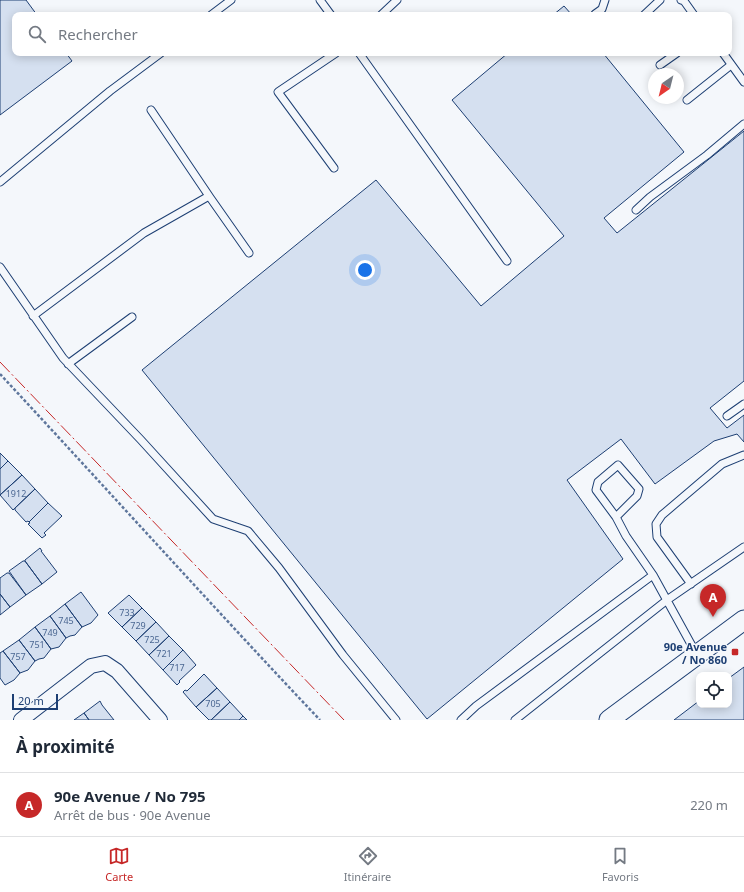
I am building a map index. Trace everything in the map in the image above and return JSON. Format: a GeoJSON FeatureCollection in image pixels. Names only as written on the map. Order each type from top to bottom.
{"type":"FeatureCollection","features":[{"type":"Feature","properties":{"kind":"street"},"geometry":{"type":"LineString","coordinates":[[609,720],[744,620]]}},
{"type":"Feature","properties":{"kind":"street"},"geometry":{"type":"LineString","coordinates":[[21,720],[91,666],[104,663],[116,671],[160,720]]}},
{"type":"Feature","properties":{"kind":"lane"},"geometry":{"type":"LineString","coordinates":[[215,12],[231,0]]}},
{"type":"Feature","properties":{"kind":"lane"},"geometry":{"type":"LineString","coordinates":[[320,0],[329,12]]}},
{"type":"Feature","properties":{"kind":"lane"},"geometry":{"type":"LineString","coordinates":[[384,12],[397,0]]}},
{"type":"Feature","properties":{"kind":"lane"},"geometry":{"type":"LineString","coordinates":[[598,12],[602,9],[606,0]]}},
{"type":"Feature","properties":{"kind":"lane"},"geometry":{"type":"LineString","coordinates":[[647,12],[660,0]]}},
{"type":"Feature","properties":{"kind":"lane"},"geometry":{"type":"LineString","coordinates":[[681,0],[684,1],[692,12]]}},
{"type":"Feature","properties":{"kind":"lane"},"geometry":{"type":"LineString","coordinates":[[0,182],[110,91],[157,56]]}},
{"type":"Feature","properties":{"kind":"lane"},"geometry":{"type":"LineString","coordinates":[[332,56],[278,92],[334,168]]}},
{"type":"Feature","properties":{"kind":"lane"},"geometry":{"type":"LineString","coordinates":[[361,56],[508,261]]}},
{"type":"Feature","properties":{"kind":"lane"},"geometry":{"type":"LineString","coordinates":[[660,65],[673,56]]}},
{"type":"Feature","properties":{"kind":"lane"},"geometry":{"type":"LineString","coordinates":[[725,56],[744,81]]}},
{"type":"Feature","properties":{"kind":"lane"},"geometry":{"type":"LineString","coordinates":[[687,100],[731,65]]}},
{"type":"Feature","properties":{"kind":"lane"},"geometry":{"type":"LineString","coordinates":[[151,110],[249,253]]}},
{"type":"Feature","properties":{"kind":"lane"},"geometry":{"type":"LineString","coordinates":[[636,210],[650,197],[707,155],[744,124]]}},
{"type":"Feature","properties":{"kind":"lane"},"geometry":{"type":"LineString","coordinates":[[33,316],[144,233],[209,196]]}},
{"type":"Feature","properties":{"kind":"lane"},"geometry":{"type":"LineString","coordinates":[[0,267],[62,358],[141,440],[213,519],[248,531],[279,568],[343,655],[396,720]]}},
{"type":"Feature","properties":{"kind":"lane"},"geometry":{"type":"LineString","coordinates":[[68,364],[132,317]]}},
{"type":"Feature","properties":{"kind":"lane"},"geometry":{"type":"LineString","coordinates":[[727,416],[744,404]]}},
{"type":"Feature","properties":{"kind":"lane"},"geometry":{"type":"LineString","coordinates":[[691,584],[657,536],[656,524],[662,515],[722,464],[744,455]]}},
{"type":"Feature","properties":{"kind":"lane"},"geometry":{"type":"LineString","coordinates":[[616,517],[637,496],[639,489],[618,465],[598,482],[596,490],[616,517],[626,536],[653,575],[697,655]]}},
{"type":"Feature","properties":{"kind":"lane"},"geometry":{"type":"LineString","coordinates":[[515,720],[667,600],[744,548]]}},
{"type":"Feature","properties":{"kind":"lane"},"geometry":{"type":"LineString","coordinates":[[461,720],[476,706],[653,575]]}},
{"type":"Feature","properties":{"kind":"path"},"geometry":{"type":"LineString","coordinates":[[0,374],[320,720]]}},
{"type":"Feature","properties":{"kind":"building"},"geometry":{"type":"Polygon","coordinates":[[[0,0],[26,0],[35,12],[12,12],[12,56],[68,56],[72,61],[0,115],[0,0]]]}},
{"type":"Feature","properties":{"kind":"building"},"geometry":{"type":"Polygon","coordinates":[[[564,6],[569,12],[557,12],[564,6]]]}},
{"type":"Feature","properties":{"kind":"building"},"geometry":{"type":"Polygon","coordinates":[[[504,56],[605,56],[684,152],[604,218],[617,233],[744,131],[744,381],[710,408],[727,428],[744,415],[744,442],[737,434],[714,441],[655,484],[621,439],[567,480],[623,559],[427,719],[142,370],[376,180],[481,306],[564,236],[452,100],[504,56]]]}},
{"type":"Feature","properties":{"kind":"building"},"geometry":{"type":"Polygon","coordinates":[[[0,453],[8,461],[0,469],[0,453]]]}},
{"type":"Feature","properties":{"kind":"building"},"geometry":{"type":"Polygon","coordinates":[[[8,461],[22,475],[0,495],[0,469],[8,461]]]}},
{"type":"Feature","properties":{"kind":"building"},"geometry":{"type":"Polygon","coordinates":[[[22,475],[35,489],[13,510],[0,495],[22,475]]]}},
{"type":"Feature","properties":{"kind":"building"},"geometry":{"type":"Polygon","coordinates":[[[35,489],[48,503],[29,522],[26,522],[15,510],[15,508],[35,489]]]}},
{"type":"Feature","properties":{"kind":"building"},"geometry":{"type":"Polygon","coordinates":[[[48,503],[62,516],[44,533],[46,535],[42,538],[28,524],[48,503]]]}},
{"type":"Feature","properties":{"kind":"building"},"geometry":{"type":"Polygon","coordinates":[[[40,548],[57,572],[42,584],[25,561],[40,548]]]}},
{"type":"Feature","properties":{"kind":"building"},"geometry":{"type":"Polygon","coordinates":[[[25,561],[42,584],[26,595],[9,571],[25,561]]]}},
{"type":"Feature","properties":{"kind":"building"},"geometry":{"type":"Polygon","coordinates":[[[9,573],[26,595],[10,607],[0,594],[0,578],[9,573]]]}},
{"type":"Feature","properties":{"kind":"building"},"geometry":{"type":"Polygon","coordinates":[[[81,592],[98,615],[91,623],[82,627],[65,604],[81,592]]]}},
{"type":"Feature","properties":{"kind":"building"},"geometry":{"type":"Polygon","coordinates":[[[0,594],[10,607],[0,615],[0,594]]]}},
{"type":"Feature","properties":{"kind":"building"},"geometry":{"type":"Polygon","coordinates":[[[129,595],[142,608],[122,627],[108,613],[129,595]]]}},
{"type":"Feature","properties":{"kind":"building"},"geometry":{"type":"Polygon","coordinates":[[[65,604],[82,627],[75,635],[66,638],[50,616],[65,604]]]}},
{"type":"Feature","properties":{"kind":"building"},"geometry":{"type":"Polygon","coordinates":[[[142,608],[156,622],[136,641],[122,627],[142,608]]]}},
{"type":"Feature","properties":{"kind":"building"},"geometry":{"type":"Polygon","coordinates":[[[50,616],[66,638],[59,647],[51,649],[35,627],[50,616]]]}},
{"type":"Feature","properties":{"kind":"building"},"geometry":{"type":"Polygon","coordinates":[[[156,622],[169,636],[149,655],[136,641],[156,622]]]}},
{"type":"Feature","properties":{"kind":"building"},"geometry":{"type":"Polygon","coordinates":[[[35,627],[51,649],[44,658],[35,661],[19,640],[35,627]]]}},
{"type":"Feature","properties":{"kind":"building"},"geometry":{"type":"Polygon","coordinates":[[[169,636],[183,650],[163,670],[149,655],[169,636]]]}},
{"type":"Feature","properties":{"kind":"building"},"geometry":{"type":"Polygon","coordinates":[[[19,640],[35,661],[28,670],[20,673],[3,651],[19,640]]]}},
{"type":"Feature","properties":{"kind":"building"},"geometry":{"type":"Polygon","coordinates":[[[183,650],[196,665],[179,681],[180,682],[177,685],[163,670],[183,650]]]}},
{"type":"Feature","properties":{"kind":"building"},"geometry":{"type":"Polygon","coordinates":[[[3,651],[20,673],[14,680],[5,685],[0,678],[0,653],[3,651]]]}},
{"type":"Feature","properties":{"kind":"building"},"geometry":{"type":"Polygon","coordinates":[[[744,667],[744,720],[674,720],[696,703],[696,708],[732,708],[732,676],[744,667]]]}},
{"type":"Feature","properties":{"kind":"building"},"geometry":{"type":"Polygon","coordinates":[[[204,674],[217,688],[196,707],[183,692],[185,690],[187,691],[204,674]]]}},
{"type":"Feature","properties":{"kind":"building"},"geometry":{"type":"Polygon","coordinates":[[[217,688],[230,702],[211,720],[209,720],[196,707],[217,688]]]}},
{"type":"Feature","properties":{"kind":"building"},"geometry":{"type":"Polygon","coordinates":[[[100,701],[114,720],[89,720],[84,713],[100,701]]]}},
{"type":"Feature","properties":{"kind":"building"},"geometry":{"type":"Polygon","coordinates":[[[230,702],[243,716],[239,720],[211,720],[230,702]]]}},
{"type":"Feature","properties":{"kind":"building"},"geometry":{"type":"Polygon","coordinates":[[[84,713],[89,720],[74,720],[84,713]]]}},
{"type":"Feature","properties":{"kind":"building"},"geometry":{"type":"Polygon","coordinates":[[[243,716],[247,720],[239,720],[243,716]]]}},
{"type":"Feature","properties":{"kind":"power"},"geometry":{"type":"LineString","coordinates":[[0,362],[344,720]]}},
{"type":"Feature","properties":{"kind":"place","name":"90e Avenue / No 795"},"geometry":{"type":"Point","coordinates":[713,617]}},
{"type":"Feature","properties":{"kind":"place","name":"90e Avenue / No 860"},"geometry":{"type":"Point","coordinates":[735,652]}}]}
